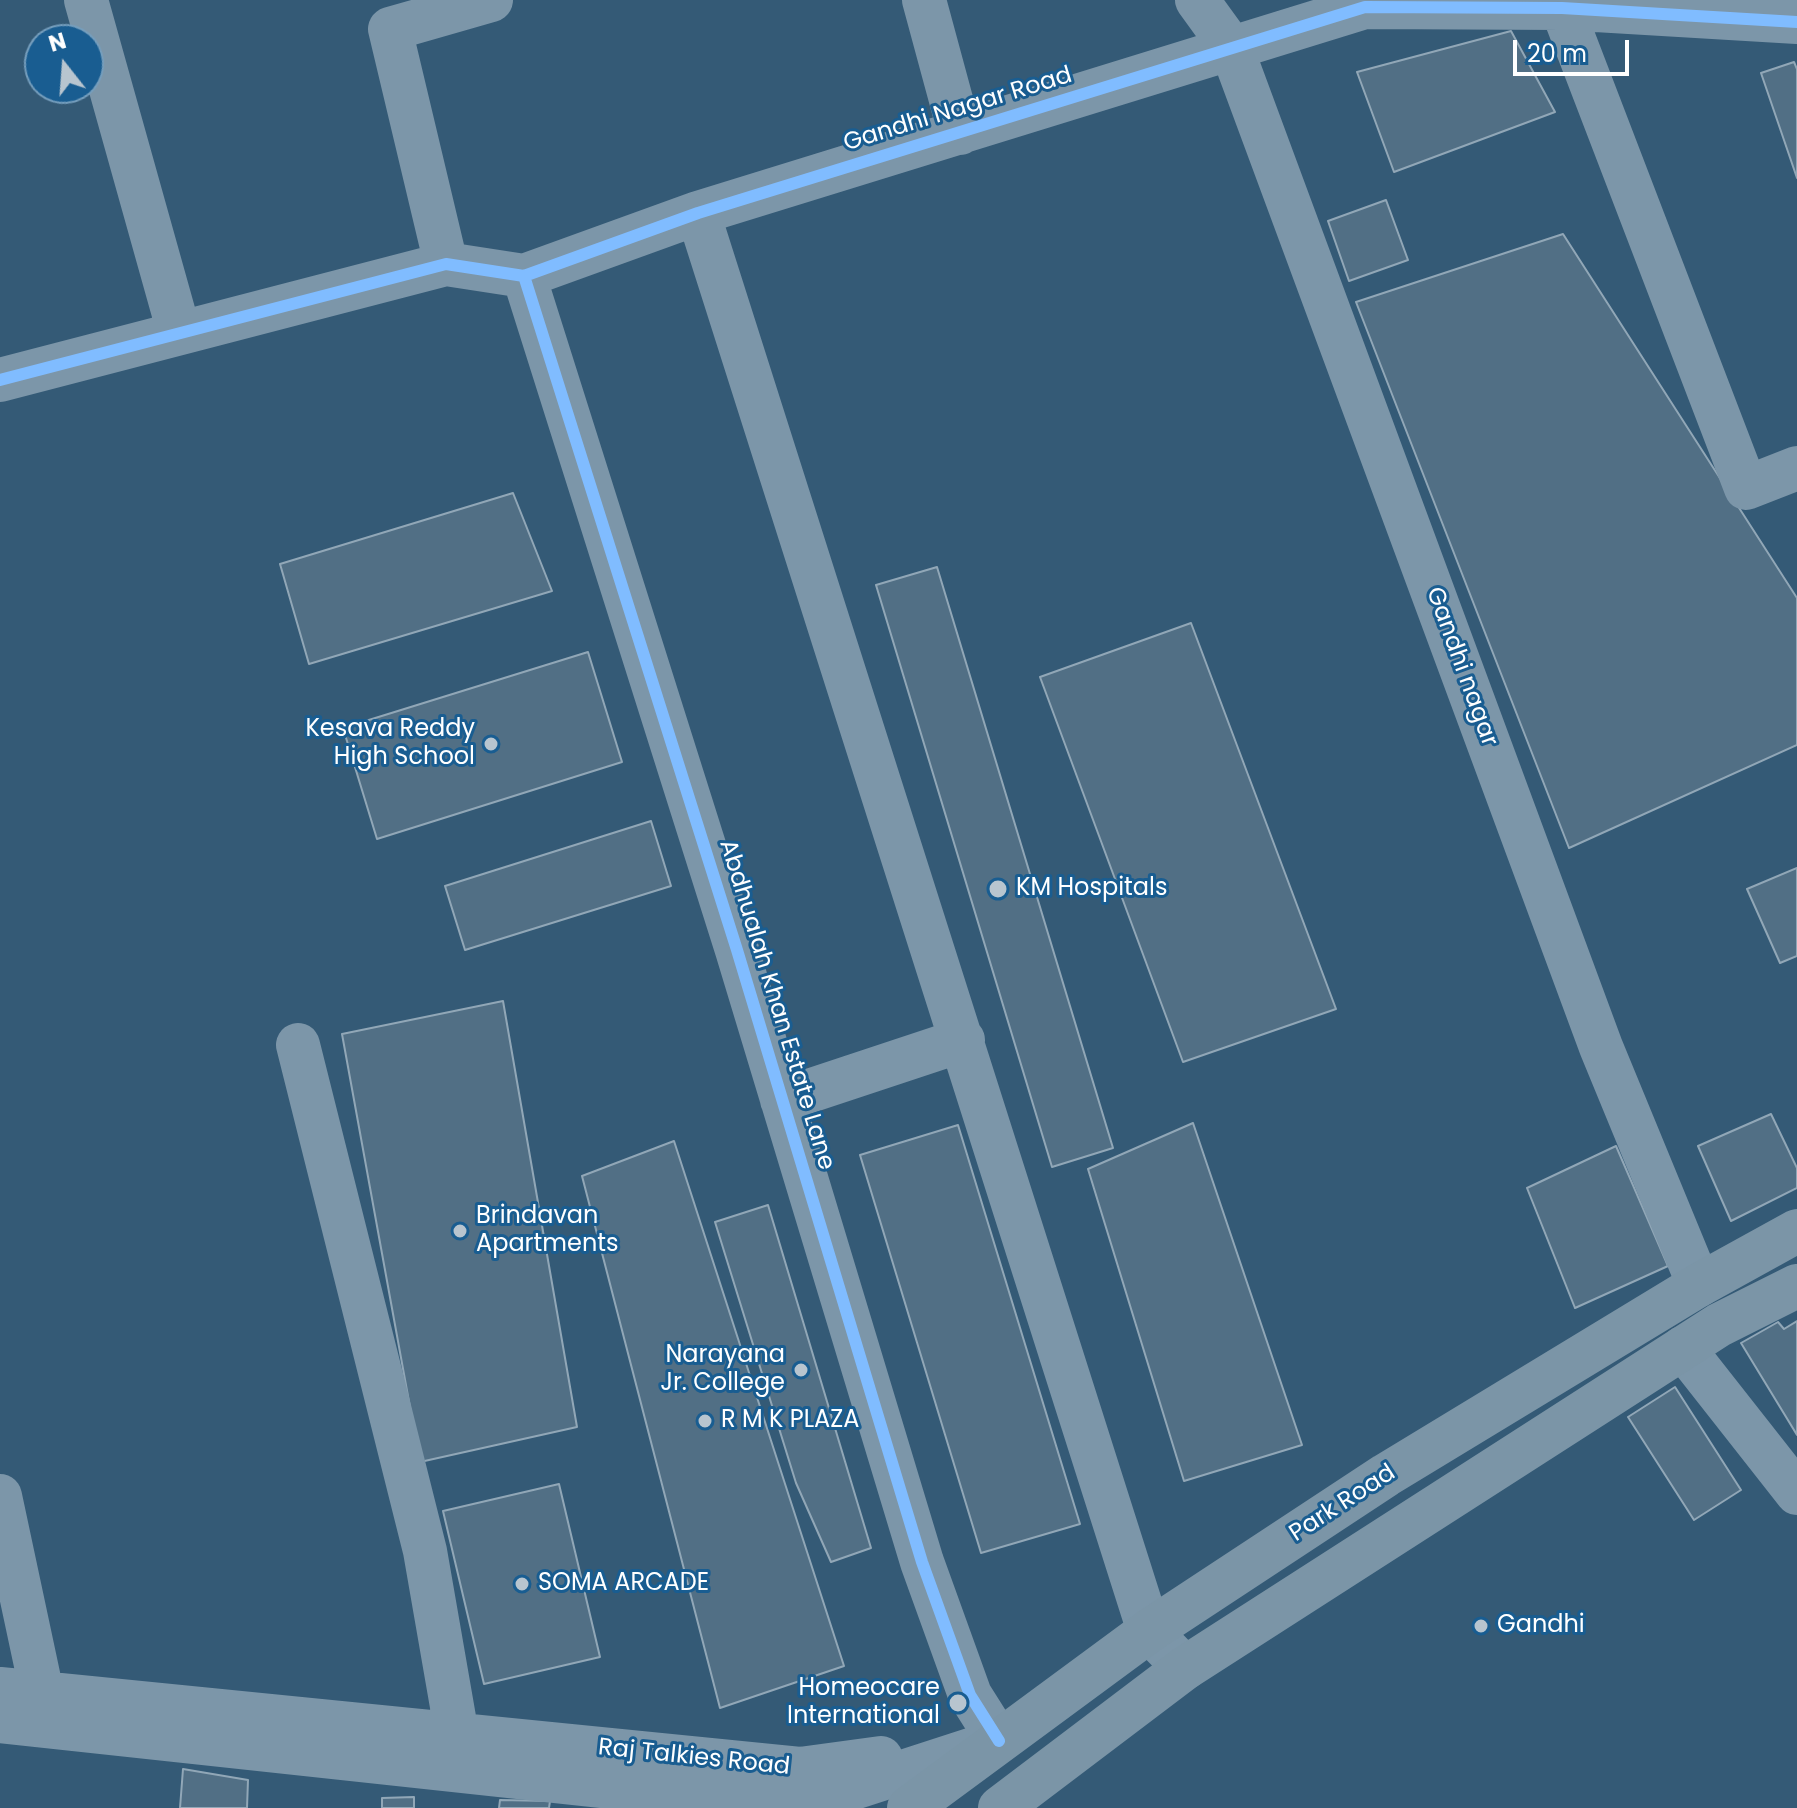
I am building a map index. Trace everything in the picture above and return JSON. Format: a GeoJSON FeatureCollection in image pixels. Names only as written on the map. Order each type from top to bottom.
{"type":"FeatureCollection","features":[{"type":"Feature","properties":{"kind":"main road","name":"Park Road"},"geometry":{"type":"LineString","coordinates":[[909,1808],[1149,1631],[1386,1475],[1699,1285],[1797,1231]]}},
{"type":"Feature","properties":{"kind":"main road"},"geometry":{"type":"LineString","coordinates":[[1000,1808],[1185,1668],[1683,1348],[1797,1286]]}},
{"type":"Feature","properties":{"kind":"street"},"geometry":{"type":"LineString","coordinates":[[86,0],[179,332]]}},
{"type":"Feature","properties":{"kind":"street"},"geometry":{"type":"LineString","coordinates":[[446,264],[385,14],[491,0]]}},
{"type":"Feature","properties":{"kind":"street"},"geometry":{"type":"LineString","coordinates":[[924,0],[960,133]]}},
{"type":"Feature","properties":{"kind":"street","name":"Gandhi nagar"},"geometry":{"type":"LineString","coordinates":[[1197,0],[1231,47],[1601,1047],[1699,1285]]}},
{"type":"Feature","properties":{"kind":"street"},"geometry":{"type":"LineString","coordinates":[[1563,4],[1746,488],[1797,468]]}},
{"type":"Feature","properties":{"kind":"street","name":"Gandhi Nagar Road"},"geometry":{"type":"LineString","coordinates":[[524,276],[698,213],[1365,7],[1563,4],[1776,14]]}},
{"type":"Feature","properties":{"kind":"street"},"geometry":{"type":"LineString","coordinates":[[698,213],[1149,1631],[1185,1668]]}},
{"type":"Feature","properties":{"kind":"street"},"geometry":{"type":"LineString","coordinates":[[0,380],[446,264],[524,276]]}},
{"type":"Feature","properties":{"kind":"street","name":"Abdhualah Khan Estate Lane"},"geometry":{"type":"LineString","coordinates":[[524,276],[782,1100],[922,1562],[970,1695],[999,1741]]}},
{"type":"Feature","properties":{"kind":"street"},"geometry":{"type":"LineString","coordinates":[[782,1100],[963,1040]]}},
{"type":"Feature","properties":{"kind":"street"},"geometry":{"type":"LineString","coordinates":[[298,1045],[425,1551],[457,1735]]}},
{"type":"Feature","properties":{"kind":"street"},"geometry":{"type":"LineString","coordinates":[[1683,1348],[1797,1493]]}},
{"type":"Feature","properties":{"kind":"street"},"geometry":{"type":"LineString","coordinates":[[0,1496],[21,1691]]}},
{"type":"Feature","properties":{"kind":"street","name":"Raj Talkies Road"},"geometry":{"type":"LineString","coordinates":[[21,1691],[800,1769],[999,1741]]}},
{"type":"Feature","properties":{"kind":"street","name":"Raj Talkies Road"},"geometry":{"type":"LineString","coordinates":[[0,1721],[795,1807],[999,1741]]}},
{"type":"Feature","properties":{"kind":"building"},"geometry":{"type":"Polygon","coordinates":[[[1511,31],[1555,112],[1394,172],[1357,72],[1511,31]]]}},
{"type":"Feature","properties":{"kind":"building"},"geometry":{"type":"Polygon","coordinates":[[[1794,62],[1797,69],[1797,178],[1761,73],[1794,62]]]}},
{"type":"Feature","properties":{"kind":"building"},"geometry":{"type":"Polygon","coordinates":[[[1386,200],[1408,260],[1349,281],[1328,221],[1386,200]]]}},
{"type":"Feature","properties":{"kind":"building"},"geometry":{"type":"Polygon","coordinates":[[[1563,234],[1797,598],[1797,745],[1569,848],[1356,302],[1563,234]]]}},
{"type":"Feature","properties":{"kind":"building"},"geometry":{"type":"Polygon","coordinates":[[[513,493],[552,591],[309,664],[280,564],[513,493]]]}},
{"type":"Feature","properties":{"kind":"building"},"geometry":{"type":"Polygon","coordinates":[[[937,567],[1113,1148],[1052,1167],[876,585],[937,567]]]}},
{"type":"Feature","properties":{"kind":"building"},"geometry":{"type":"Polygon","coordinates":[[[1191,623],[1336,1009],[1183,1062],[1040,677],[1191,623]]]}},
{"type":"Feature","properties":{"kind":"building","name":"Kesava Reddy High School"},"geometry":{"type":"Polygon","coordinates":[[[588,652],[622,762],[377,839],[343,728],[588,652]]]}},
{"type":"Feature","properties":{"kind":"building"},"geometry":{"type":"Polygon","coordinates":[[[651,821],[671,886],[465,950],[445,886],[651,821]]]}},
{"type":"Feature","properties":{"kind":"building"},"geometry":{"type":"Polygon","coordinates":[[[1797,868],[1797,956],[1780,963],[1747,889],[1797,868]]]}},
{"type":"Feature","properties":{"kind":"building","name":"Brindavan Apartments"},"geometry":{"type":"Polygon","coordinates":[[[503,1001],[577,1427],[420,1462],[342,1034],[503,1001]]]}},
{"type":"Feature","properties":{"kind":"building"},"geometry":{"type":"Polygon","coordinates":[[[1771,1114],[1797,1168],[1797,1188],[1731,1221],[1698,1146],[1771,1114]]]}},
{"type":"Feature","properties":{"kind":"building"},"geometry":{"type":"Polygon","coordinates":[[[1193,1123],[1302,1445],[1184,1481],[1088,1169],[1193,1123]]]}},
{"type":"Feature","properties":{"kind":"building"},"geometry":{"type":"Polygon","coordinates":[[[958,1125],[1080,1524],[981,1553],[860,1155],[958,1125]]]}},
{"type":"Feature","properties":{"kind":"building","name":"R M K PLAZA"},"geometry":{"type":"Polygon","coordinates":[[[674,1141],[844,1666],[720,1708],[582,1176],[674,1141]]]}},
{"type":"Feature","properties":{"kind":"building"},"geometry":{"type":"Polygon","coordinates":[[[1616,1146],[1668,1266],[1575,1308],[1527,1188],[1616,1146]]]}},
{"type":"Feature","properties":{"kind":"building"},"geometry":{"type":"Polygon","coordinates":[[[768,1205],[871,1548],[831,1562],[796,1483],[715,1222],[768,1205]]]}},
{"type":"Feature","properties":{"kind":"building"},"geometry":{"type":"Polygon","coordinates":[[[1797,1321],[1797,1435],[1741,1343],[1778,1322],[1784,1329],[1797,1321]]]}},
{"type":"Feature","properties":{"kind":"building"},"geometry":{"type":"Polygon","coordinates":[[[1675,1387],[1741,1490],[1694,1520],[1628,1417],[1675,1387]]]}},
{"type":"Feature","properties":{"kind":"building","name":"SOMA ARCADE"},"geometry":{"type":"Polygon","coordinates":[[[559,1484],[600,1657],[484,1684],[443,1511],[559,1484]]]}},
{"type":"Feature","properties":{"kind":"building"},"geometry":{"type":"Polygon","coordinates":[[[183,1769],[248,1780],[247,1808],[180,1808],[183,1769]]]}},
{"type":"Feature","properties":{"kind":"building"},"geometry":{"type":"Polygon","coordinates":[[[414,1797],[414,1808],[382,1808],[382,1798],[414,1797]]]}},
{"type":"Feature","properties":{"kind":"building"},"geometry":{"type":"Polygon","coordinates":[[[500,1800],[550,1801],[549,1808],[499,1808],[500,1800]]]}},
{"type":"Feature","properties":{"kind":"cycle path"},"geometry":{"type":"LineString","coordinates":[[0,380],[446,264],[524,276],[698,213],[1365,7],[1562,8],[1797,22]]}},
{"type":"Feature","properties":{"kind":"cycle path"},"geometry":{"type":"LineString","coordinates":[[524,276],[737,950],[922,1562],[970,1695],[999,1741]]}},
{"type":"Feature","properties":{"kind":"place","name":"Kesava Reddy High School"},"geometry":{"type":"Point","coordinates":[491,744]}},
{"type":"Feature","properties":{"kind":"place","name":"KM Hospitals"},"geometry":{"type":"Point","coordinates":[998,889]}},
{"type":"Feature","properties":{"kind":"place","name":"Brindavan Apartments"},"geometry":{"type":"Point","coordinates":[460,1231]}},
{"type":"Feature","properties":{"kind":"place","name":"Narayana Jr. College"},"geometry":{"type":"Point","coordinates":[801,1370]}},
{"type":"Feature","properties":{"kind":"place","name":"R M K PLAZA"},"geometry":{"type":"Point","coordinates":[705,1421]}},
{"type":"Feature","properties":{"kind":"place","name":"SOMA ARCADE"},"geometry":{"type":"Point","coordinates":[522,1584]}},
{"type":"Feature","properties":{"kind":"place","name":"Gandhi"},"geometry":{"type":"Point","coordinates":[1481,1626]}},
{"type":"Feature","properties":{"kind":"place","name":"Homeocare International"},"geometry":{"type":"Point","coordinates":[958,1703]}}]}
